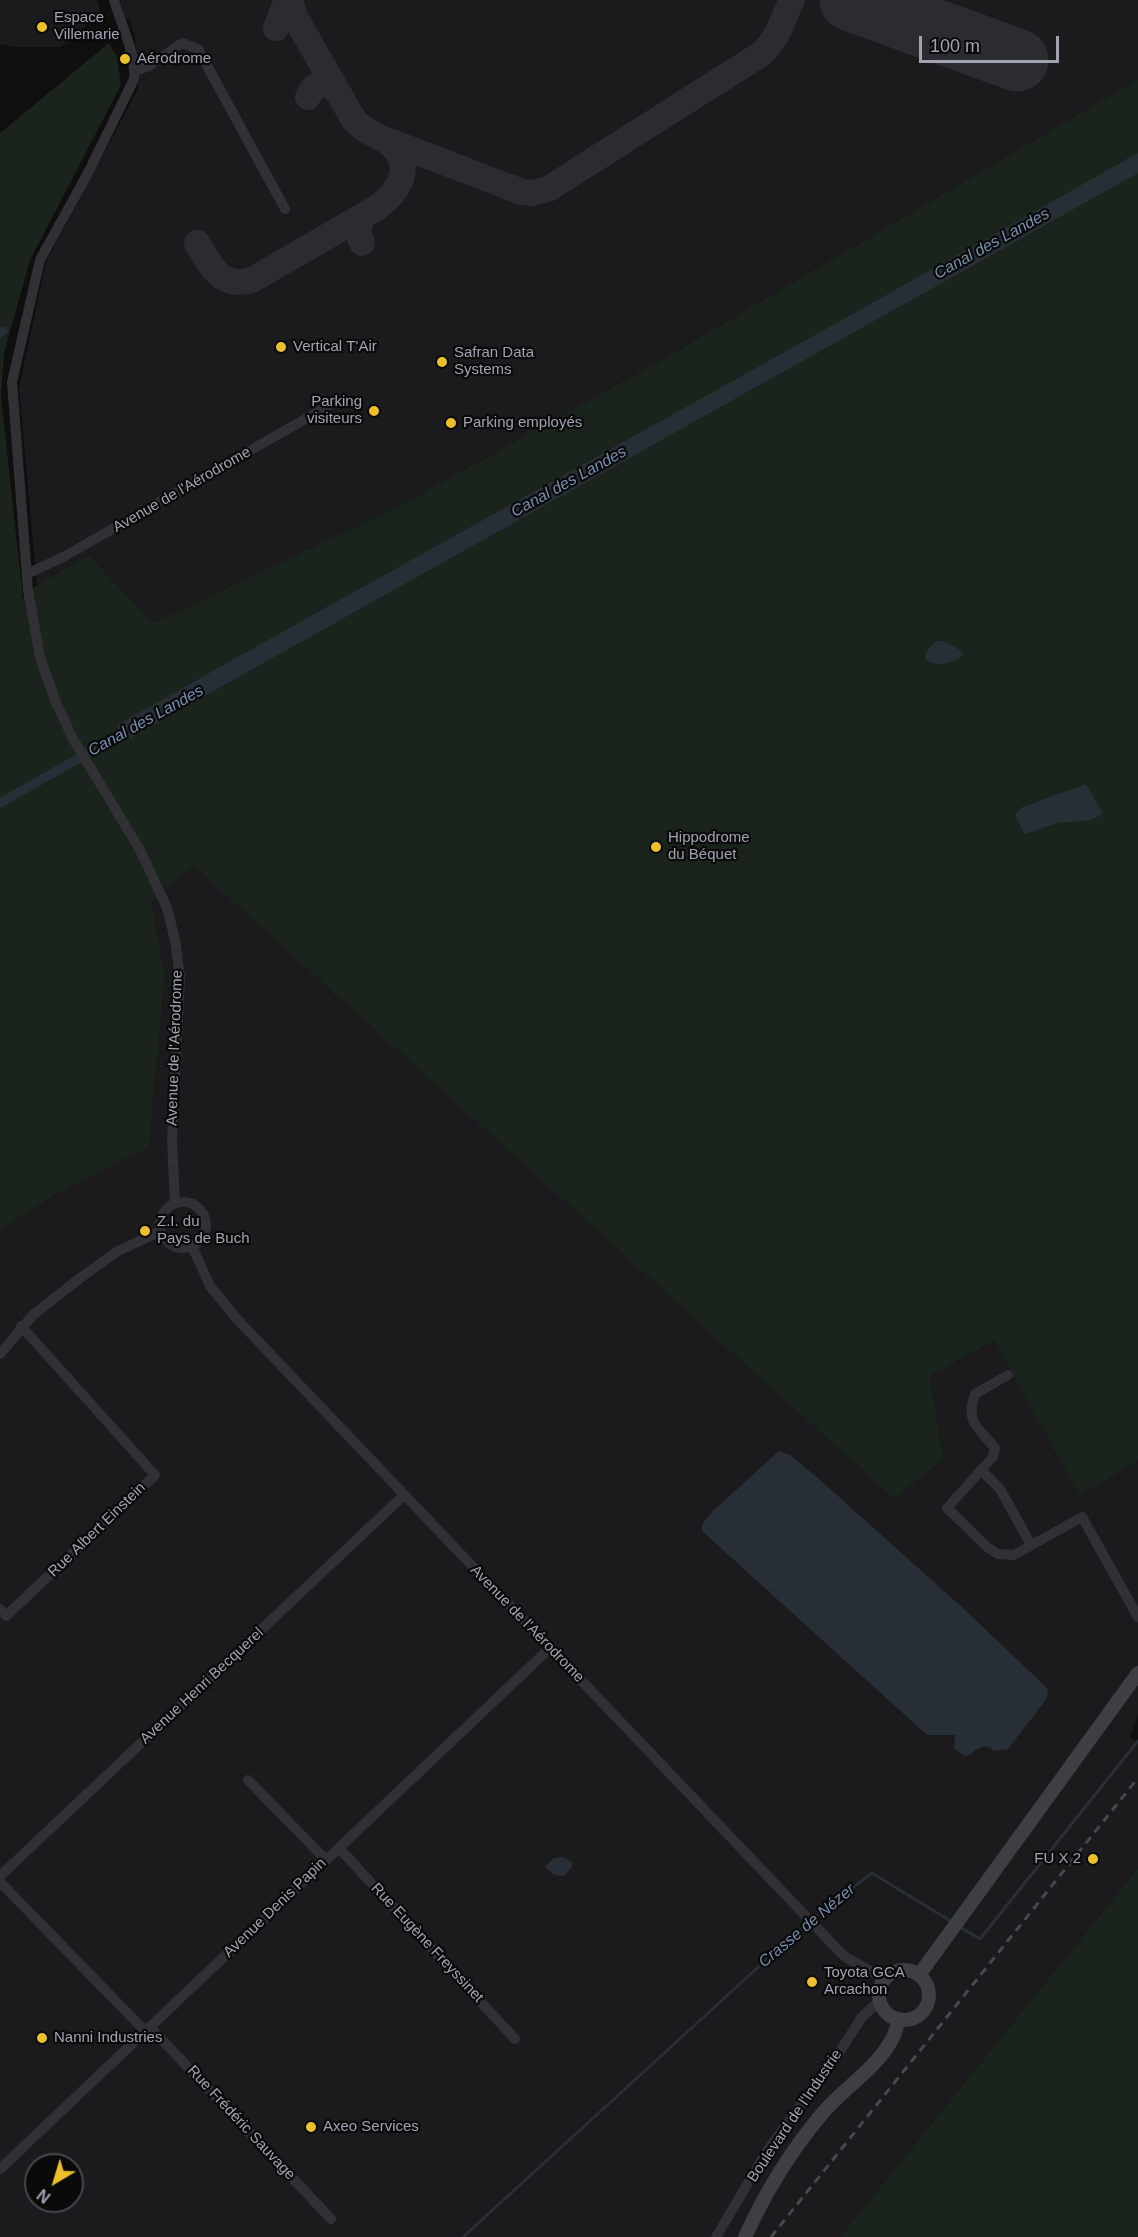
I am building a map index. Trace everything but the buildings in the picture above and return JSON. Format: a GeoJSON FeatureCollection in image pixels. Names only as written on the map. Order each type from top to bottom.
{"type":"FeatureCollection","features":[{"type":"Feature","properties":{"kind":"main road"},"geometry":{"type":"LineString","coordinates":[[918,1975],[1138,1673]]}},
{"type":"Feature","properties":{"kind":"main road"},"geometry":{"type":"LineString","coordinates":[[905,1970],[918,1975],[928,1988],[927,2005],[916,2017],[899,2019],[886,2012],[879,1992],[885,1979],[891,1974],[905,1970]]}},
{"type":"Feature","properties":{"kind":"main road"},"geometry":{"type":"LineString","coordinates":[[745,2237],[769,2188],[787,2160],[821,2114],[885,2050],[892,2040],[899,2019]]}},
{"type":"Feature","properties":{"kind":"street"},"geometry":{"type":"LineString","coordinates":[[114,0],[135,70],[149,66],[182,43],[198,49],[285,209]]}},
{"type":"Feature","properties":{"kind":"street","name":"Avenue de l'Aérodrome"},"geometry":{"type":"LineString","coordinates":[[135,70],[134,79],[126,98],[40,260],[12,382],[27,574],[40,657],[55,700],[73,739],[140,850],[167,908],[175,940],[180,977],[172,1140],[176,1204]]}},
{"type":"Feature","properties":{"kind":"street","name":"Avenue de l'Aérodrome"},"geometry":{"type":"LineString","coordinates":[[27,574],[65,556],[335,402]]}},
{"type":"Feature","properties":{"kind":"street"},"geometry":{"type":"LineString","coordinates":[[189,1203],[204,1216],[203,1237],[192,1246],[184,1248],[170,1244],[161,1231],[161,1218],[176,1204],[189,1203]]}},
{"type":"Feature","properties":{"kind":"street"},"geometry":{"type":"LineString","coordinates":[[0,1354],[21,1326],[72,1284],[118,1251],[161,1231]]}},
{"type":"Feature","properties":{"kind":"street","name":"Avenue de l'Aérodrome"},"geometry":{"type":"LineString","coordinates":[[192,1246],[210,1286],[236,1318],[809,1920],[847,1958],[885,1979]]}},
{"type":"Feature","properties":{"kind":"street","name":"Rue Albert Einstein"},"geometry":{"type":"LineString","coordinates":[[0,1610],[6,1616],[155,1475],[21,1326]]}},
{"type":"Feature","properties":{"kind":"street"},"geometry":{"type":"LineString","coordinates":[[1008,1375],[975,1394],[971,1406],[972,1423],[995,1448],[993,1457],[946,1508],[987,1547],[998,1554],[1014,1555],[1083,1517],[1138,1617]]}},
{"type":"Feature","properties":{"kind":"street"},"geometry":{"type":"LineString","coordinates":[[981,1470],[1000,1489],[1031,1545]]}},
{"type":"Feature","properties":{"kind":"street","name":"Avenue Henri Becquerel"},"geometry":{"type":"LineString","coordinates":[[0,1876],[404,1495]]}},
{"type":"Feature","properties":{"kind":"street","name":"Avenue Denis Papin"},"geometry":{"type":"LineString","coordinates":[[0,2169],[550,1648]]}},
{"type":"Feature","properties":{"kind":"street"},"geometry":{"type":"LineString","coordinates":[[248,1780],[326,1860]]}},
{"type":"Feature","properties":{"kind":"street","name":"Rue Eugène Freyssinet"},"geometry":{"type":"LineString","coordinates":[[339,1848],[515,2039]]}},
{"type":"Feature","properties":{"kind":"street","name":"Rue Frédéric Sauvage"},"geometry":{"type":"LineString","coordinates":[[0,1882],[148,2029],[331,2219]]}},
{"type":"Feature","properties":{"kind":"street","name":"Boulevard de l'Industrie"},"geometry":{"type":"LineString","coordinates":[[716,2237],[767,2151],[837,2056],[862,2016],[880,2000]]}},
{"type":"Feature","properties":{"kind":"shaded area"},"geometry":{"type":"Polygon","coordinates":[[[0,0],[97,0],[101,13],[60,47],[14,47],[0,44],[0,0]]]}},
{"type":"Feature","properties":{"kind":"shaded area"},"geometry":{"type":"Polygon","coordinates":[[[120,0],[1138,0],[1138,79],[658,362],[401,505],[153,623],[89,555],[37,585],[19,388],[46,262],[138,89],[139,67],[133,46],[136,42],[130,20],[125,19],[120,0]]]}},
{"type":"Feature","properties":{"kind":"shaded area","name":"Hippodrome du Béquet"},"geometry":{"type":"Polygon","coordinates":[[[109,43],[117,57],[121,85],[30,260],[4,353],[1,396],[23,599],[37,585],[89,555],[153,623],[401,505],[658,362],[1138,79],[1138,1461],[1080,1495],[994,1341],[930,1376],[944,1459],[894,1499],[193,865],[152,903],[165,976],[149,1147],[58,1193],[0,1230],[0,133],[109,43]]]}},
{"type":"Feature","properties":{"kind":"shaded area"},"geometry":{"type":"Polygon","coordinates":[[[193,864],[894,1499],[944,1459],[930,1376],[994,1341],[1080,1494],[1138,1461],[1138,1715],[1130,1737],[1138,1745],[1138,1868],[840,2237],[0,2237],[0,1230],[58,1193],[149,1147],[165,976],[152,903],[193,864]]]}},
{"type":"Feature","properties":{"kind":"shaded area"},"geometry":{"type":"Polygon","coordinates":[[[1138,1868],[1138,2237],[840,2237],[1138,1868]]]}},
{"type":"Feature","properties":{"kind":"water"},"geometry":{"type":"Polygon","coordinates":[[[1138,153],[1138,173],[126,740],[117,725],[883,297],[1138,153]]]}},
{"type":"Feature","properties":{"kind":"water"},"geometry":{"type":"Polygon","coordinates":[[[937,641],[944,641],[962,651],[963,655],[955,661],[944,664],[929,662],[925,659],[926,653],[937,641]]]}},
{"type":"Feature","properties":{"kind":"water"},"geometry":{"type":"Polygon","coordinates":[[[1086,784],[1103,814],[1091,820],[1057,823],[1024,834],[1015,814],[1023,807],[1086,784]]]}},
{"type":"Feature","properties":{"kind":"water"},"geometry":{"type":"Polygon","coordinates":[[[779,1451],[790,1455],[819,1479],[965,1610],[1047,1688],[1048,1695],[1045,1701],[1008,1749],[994,1751],[982,1747],[965,1757],[954,1748],[955,1735],[927,1735],[702,1531],[702,1524],[713,1511],[779,1451]]]}},
{"type":"Feature","properties":{"kind":"water"},"geometry":{"type":"Polygon","coordinates":[[[563,1857],[572,1862],[572,1867],[564,1876],[554,1875],[545,1867],[554,1858],[563,1857]]]}},
{"type":"Feature","properties":{"kind":"waterway","name":"Canal des Landes"},"geometry":{"type":"LineString","coordinates":[[0,803],[132,728]]}},
{"type":"Feature","properties":{"kind":"waterway","name":"Crasse de Nézer"},"geometry":{"type":"LineString","coordinates":[[960,1927],[980,1939],[1138,1741]]}},
{"type":"Feature","properties":{"kind":"waterway","name":"Crasse de Nézer"},"geometry":{"type":"LineString","coordinates":[[463,2237],[766,1960],[829,1905],[872,1873],[952,1922]]}},
{"type":"Feature","properties":{"kind":"taxiway"},"geometry":{"type":"LineString","coordinates":[[276,28],[287,0]]}},
{"type":"Feature","properties":{"kind":"taxiway"},"geometry":{"type":"LineString","coordinates":[[197,243],[218,274],[232,281],[252,280],[378,207],[399,184],[403,167],[401,158],[386,141],[361,127],[354,120],[295,17],[290,0]]}},
{"type":"Feature","properties":{"kind":"taxiway"},"geometry":{"type":"LineString","coordinates":[[381,138],[522,192],[532,193],[548,189],[761,54],[776,35],[792,0]]}},
{"type":"Feature","properties":{"kind":"taxiway"},"geometry":{"type":"LineString","coordinates":[[308,97],[313,88],[322,83],[333,87],[338,93]]}},
{"type":"Feature","properties":{"kind":"taxiway"},"geometry":{"type":"LineString","coordinates":[[362,243],[359,228],[366,214]]}},
{"type":"Feature","properties":{"kind":"runway"},"geometry":{"type":"LineString","coordinates":[[851,0],[1017,60]]}},
{"type":"Feature","properties":{"kind":"railway"},"geometry":{"type":"LineString","coordinates":[[771,2237],[1138,1778]]}},
{"type":"Feature","properties":{"kind":"place","name":"Espace Villemarie"},"geometry":{"type":"Point","coordinates":[42,27]}},
{"type":"Feature","properties":{"kind":"place","name":"Aérodrome"},"geometry":{"type":"Point","coordinates":[125,59]}},
{"type":"Feature","properties":{"kind":"place","name":"Vertical T'Air"},"geometry":{"type":"Point","coordinates":[281,347]}},
{"type":"Feature","properties":{"kind":"place","name":"Safran Data Systems"},"geometry":{"type":"Point","coordinates":[442,362]}},
{"type":"Feature","properties":{"kind":"place","name":"Parking visiteurs"},"geometry":{"type":"Point","coordinates":[374,411]}},
{"type":"Feature","properties":{"kind":"place","name":"Parking employés"},"geometry":{"type":"Point","coordinates":[451,423]}},
{"type":"Feature","properties":{"kind":"place","name":"Hippodrome du Béquet"},"geometry":{"type":"Point","coordinates":[656,847]}},
{"type":"Feature","properties":{"kind":"place","name":"Z.I. du Pays de Buch"},"geometry":{"type":"Point","coordinates":[145,1231]}},
{"type":"Feature","properties":{"kind":"place","name":"FU X 2"},"geometry":{"type":"Point","coordinates":[1093,1859]}},
{"type":"Feature","properties":{"kind":"place","name":"Toyota GCA Arcachon"},"geometry":{"type":"Point","coordinates":[812,1982]}},
{"type":"Feature","properties":{"kind":"place","name":"Nanni Industries"},"geometry":{"type":"Point","coordinates":[42,2038]}},
{"type":"Feature","properties":{"kind":"place","name":"Axeo Services"},"geometry":{"type":"Point","coordinates":[311,2127]}}]}
